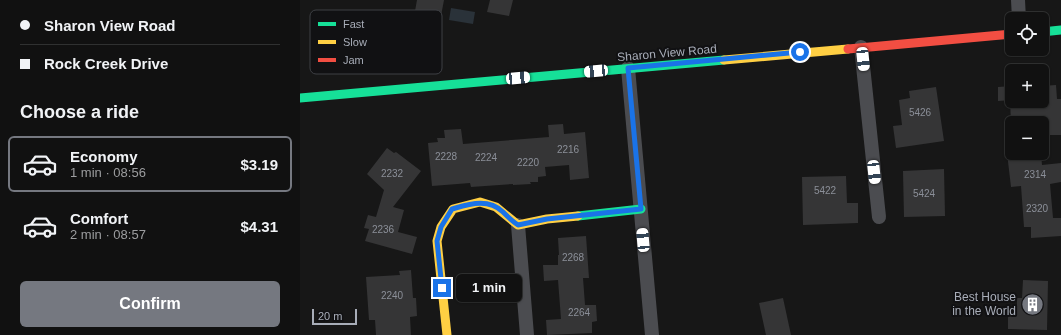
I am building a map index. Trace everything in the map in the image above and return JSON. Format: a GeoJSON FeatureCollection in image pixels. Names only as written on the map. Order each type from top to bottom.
{"type":"FeatureCollection","features":[{"type":"Feature","properties":{"kind":"street"},"geometry":{"type":"LineString","coordinates":[[1018,0],[1019,12]]}},
{"type":"Feature","properties":{"kind":"street"},"geometry":{"type":"LineString","coordinates":[[1049,31],[1061,30]]}},
{"type":"Feature","properties":{"kind":"street","name":"Sharon View Road"},"geometry":{"type":"LineString","coordinates":[[300,98],[1005,35]]}},
{"type":"Feature","properties":{"kind":"street"},"geometry":{"type":"LineString","coordinates":[[861,47],[879,217]]}},
{"type":"Feature","properties":{"kind":"street"},"geometry":{"type":"LineString","coordinates":[[628,68],[652,335]]}},
{"type":"Feature","properties":{"kind":"street"},"geometry":{"type":"LineString","coordinates":[[447,335],[437,241],[441,227],[452,209],[480,202],[496,207],[518,225],[547,219],[641,209]]}},
{"type":"Feature","properties":{"kind":"street"},"geometry":{"type":"LineString","coordinates":[[518,225],[527,335]]}},
{"type":"Feature","properties":{"kind":"shaded area"},"geometry":{"type":"Polygon","coordinates":[[[451,8],[475,12],[473,24],[449,20],[451,8]]]}},
{"type":"Feature","properties":{"kind":"building"},"geometry":{"type":"Polygon","coordinates":[[[417,0],[444,0],[442,11],[415,10],[417,0]]]}},
{"type":"Feature","properties":{"kind":"building"},"geometry":{"type":"Polygon","coordinates":[[[490,0],[513,0],[509,16],[487,12],[490,0]]]}},
{"type":"Feature","properties":{"kind":"building"},"geometry":{"type":"Polygon","coordinates":[[[1056,85],[1057,99],[1061,99],[1061,135],[1049,135],[1049,116],[1011,116],[1010,108],[1049,108],[1049,86],[1056,85]]]}},
{"type":"Feature","properties":{"kind":"building"},"geometry":{"type":"Polygon","coordinates":[[[1005,86],[1005,100],[998,101],[998,87],[1005,86]]]}},
{"type":"Feature","properties":{"kind":"building"},"geometry":{"type":"Polygon","coordinates":[[[936,87],[944,141],[896,148],[893,126],[902,125],[899,100],[910,98],[909,91],[936,87]]]}},
{"type":"Feature","properties":{"kind":"building"},"geometry":{"type":"Polygon","coordinates":[[[563,124],[564,134],[585,132],[589,178],[570,180],[569,165],[545,167],[546,176],[538,177],[538,182],[530,182],[531,184],[471,187],[470,183],[432,186],[428,143],[438,142],[437,138],[445,138],[444,130],[461,129],[463,144],[549,137],[548,125],[563,124]]]}},
{"type":"Feature","properties":{"kind":"building"},"geometry":{"type":"Polygon","coordinates":[[[387,148],[394,153],[396,152],[421,171],[393,207],[404,210],[398,232],[417,237],[412,254],[365,241],[369,229],[364,228],[368,215],[376,217],[384,190],[367,174],[387,148]]]}},
{"type":"Feature","properties":{"kind":"building"},"geometry":{"type":"Polygon","coordinates":[[[1008,160],[1042,160],[1042,165],[1061,163],[1061,182],[1050,184],[1053,218],[1061,218],[1061,236],[1031,238],[1031,227],[1024,227],[1021,186],[1011,187],[1008,160]]]}},
{"type":"Feature","properties":{"kind":"building"},"geometry":{"type":"Polygon","coordinates":[[[944,169],[945,216],[904,217],[903,171],[944,169]]]}},
{"type":"Feature","properties":{"kind":"building"},"geometry":{"type":"Polygon","coordinates":[[[846,176],[847,203],[858,203],[858,223],[803,225],[802,177],[846,176]]]}},
{"type":"Feature","properties":{"kind":"building"},"geometry":{"type":"Polygon","coordinates":[[[586,236],[589,278],[583,278],[585,305],[596,305],[597,321],[592,322],[592,333],[547,335],[546,320],[561,319],[558,280],[544,281],[543,265],[558,265],[558,238],[586,236]]]}},
{"type":"Feature","properties":{"kind":"building"},"geometry":{"type":"Polygon","coordinates":[[[411,270],[413,298],[416,298],[417,316],[410,317],[411,335],[376,335],[375,320],[369,320],[366,277],[400,275],[399,271],[411,270]]]}},
{"type":"Feature","properties":{"kind":"building","name":"Best House in the World"},"geometry":{"type":"Polygon","coordinates":[[[1023,280],[1048,281],[1047,330],[1008,329],[1008,309],[1017,310],[1017,298],[1022,298],[1023,280]]]}},
{"type":"Feature","properties":{"kind":"building"},"geometry":{"type":"Polygon","coordinates":[[[783,298],[791,335],[766,335],[759,303],[783,298]]]}},
{"type":"Feature","properties":{"kind":"traffic: fast"},"geometry":{"type":"LineString","coordinates":[[1049,31],[1061,30]]}},
{"type":"Feature","properties":{"kind":"traffic: fast"},"geometry":{"type":"LineString","coordinates":[[300,98],[724,60]]}},
{"type":"Feature","properties":{"kind":"traffic: fast"},"geometry":{"type":"LineString","coordinates":[[578,216],[641,209]]}},
{"type":"Feature","properties":{"kind":"traffic: slow"},"geometry":{"type":"LineString","coordinates":[[724,60],[848,49]]}},
{"type":"Feature","properties":{"kind":"traffic: slow"},"geometry":{"type":"LineString","coordinates":[[447,335],[437,241],[441,227],[453,209],[480,202],[496,207],[518,225],[547,219],[578,216]]}},
{"type":"Feature","properties":{"kind":"traffic: jam"},"geometry":{"type":"LineString","coordinates":[[848,49],[1005,35]]}},
{"type":"Feature","properties":{"kind":"place","name":"Best House in the World"},"geometry":{"type":"Point","coordinates":[1032,304]}},
{"type":"Feature","properties":{"kind":"route"},"geometry":{"type":"LineString","coordinates":[[442,288],[437,241],[441,227],[452,209],[480,202],[496,207],[518,225],[547,219],[641,209],[628,68],[800,52]]}}]}
